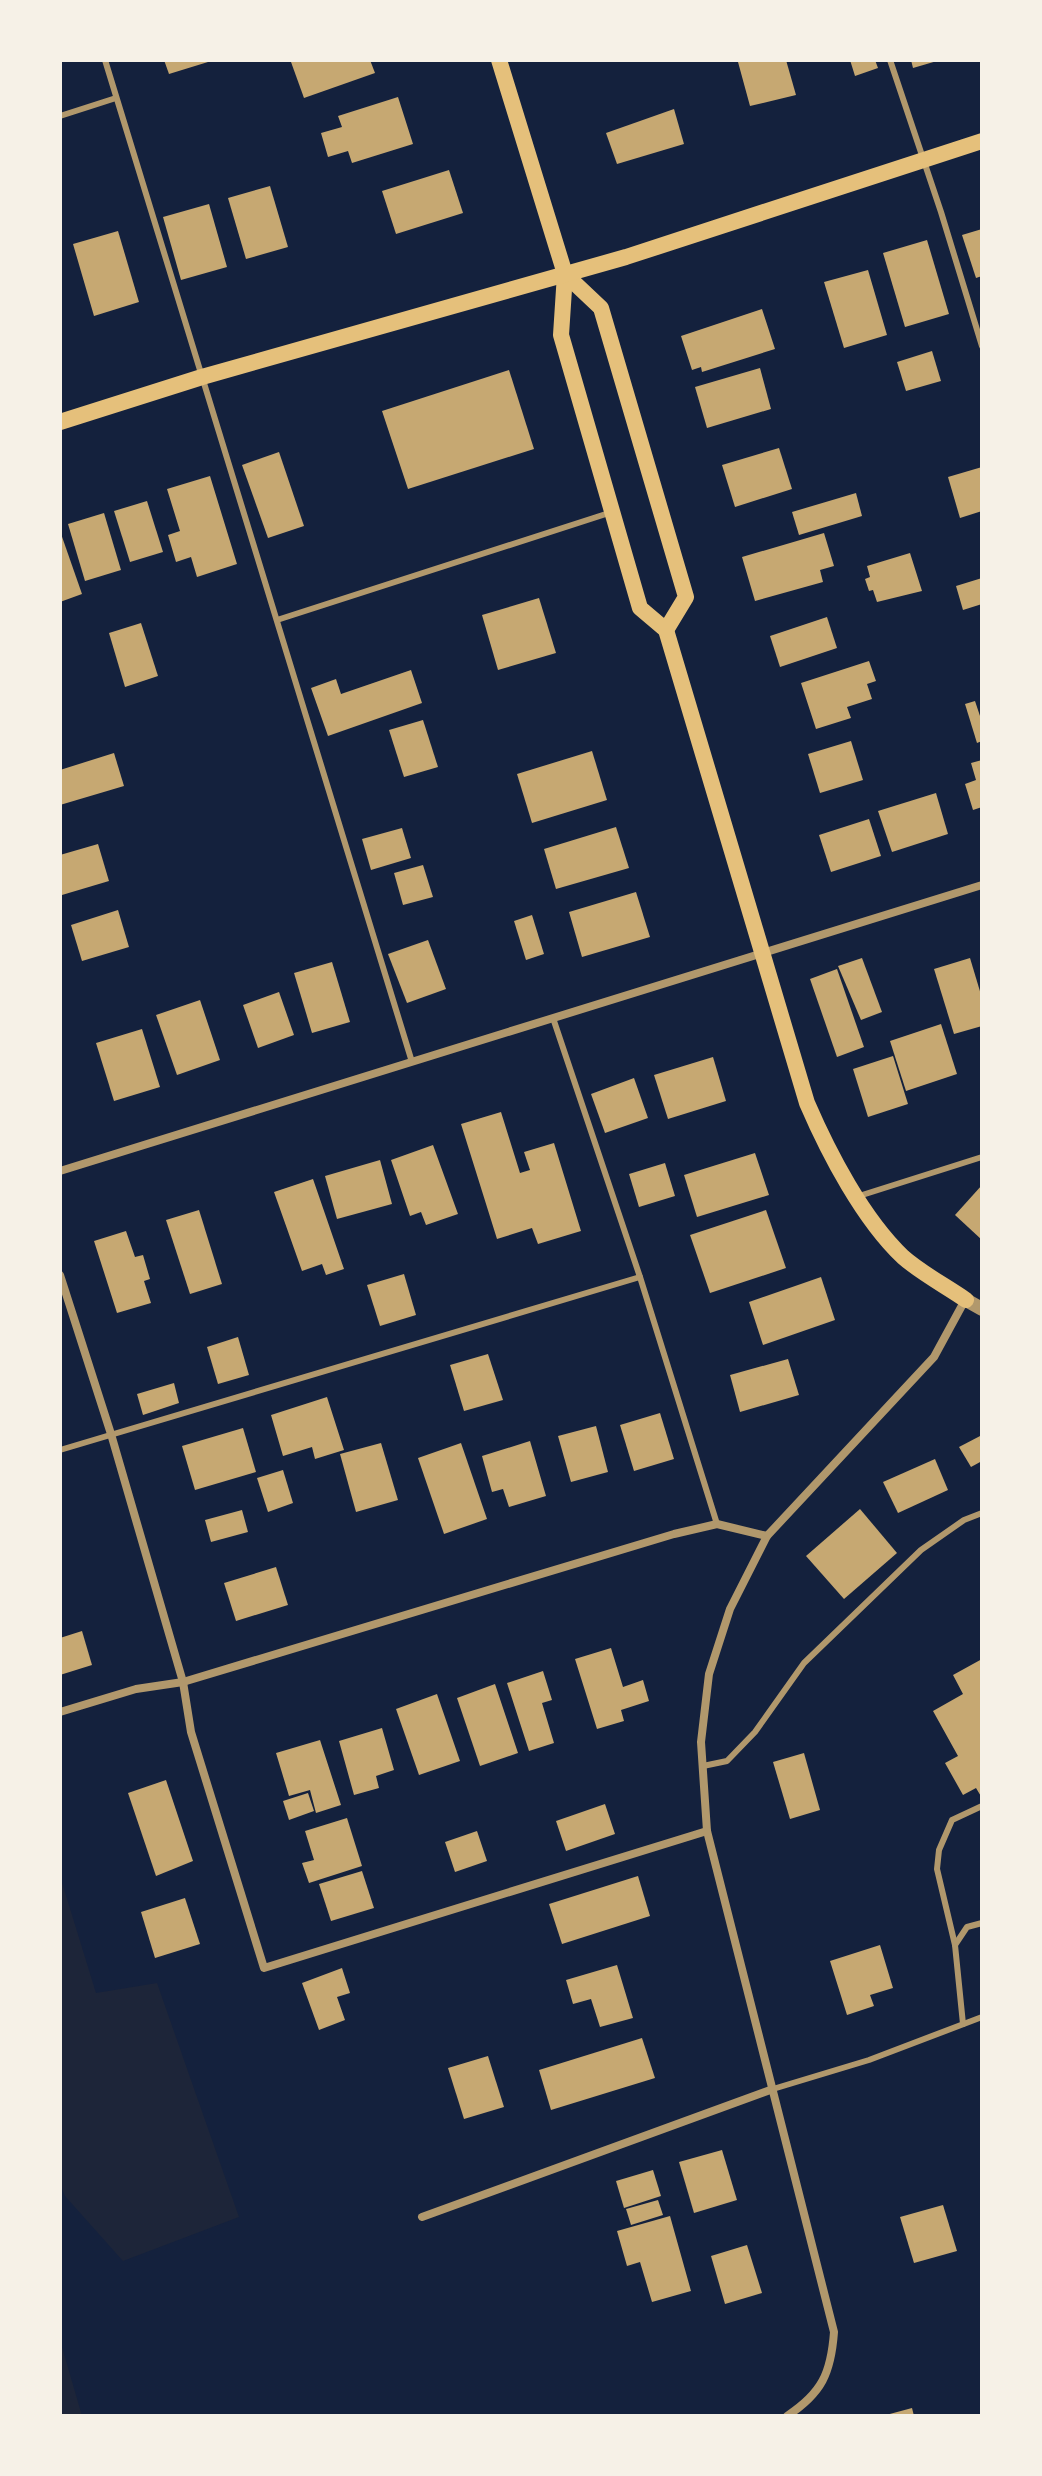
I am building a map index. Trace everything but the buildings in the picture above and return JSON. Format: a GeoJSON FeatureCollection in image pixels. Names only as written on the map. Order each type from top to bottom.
{"type":"FeatureCollection","features":[{"type":"Feature","properties":{"kind":"main road"},"geometry":{"type":"LineString","coordinates":[[499,60],[565,274],[561,335],[640,608],[666,630],[807,1103],[824,1144],[856,1197],[904,1257],[966,1300]]}},
{"type":"Feature","properties":{"kind":"main road"},"geometry":{"type":"LineString","coordinates":[[60,422],[202,377],[565,274],[982,141]]}},
{"type":"Feature","properties":{"kind":"main road"},"geometry":{"type":"LineString","coordinates":[[565,274],[601,308],[686,597],[666,630]]}},
{"type":"Feature","properties":{"kind":"street"},"geometry":{"type":"LineString","coordinates":[[60,1171],[982,885]]}},
{"type":"Feature","properties":{"kind":"street"},"geometry":{"type":"LineString","coordinates":[[60,1275],[111,1434],[183,1682],[191,1732],[264,1968],[707,1831]]}},
{"type":"Feature","properties":{"kind":"street"},"geometry":{"type":"LineString","coordinates":[[787,2416],[816,2394],[832,2357],[834,2332],[707,1831],[701,1742],[709,1674],[730,1609],[767,1536],[934,1357],[966,1300],[982,1309]]}},
{"type":"Feature","properties":{"kind":"street"},"geometry":{"type":"LineString","coordinates":[[60,1712],[136,1689],[183,1682],[659,1538],[717,1524],[767,1536]]}},
{"type":"Feature","properties":{"kind":"street"},"geometry":{"type":"LineString","coordinates":[[422,2217],[773,2089]]}},
{"type":"Feature","properties":{"kind":"lane"},"geometry":{"type":"LineString","coordinates":[[105,60],[413,1063]]}},
{"type":"Feature","properties":{"kind":"lane"},"geometry":{"type":"LineString","coordinates":[[890,60],[982,346]]}},
{"type":"Feature","properties":{"kind":"lane"},"geometry":{"type":"LineString","coordinates":[[60,116],[116,98]]}},
{"type":"Feature","properties":{"kind":"lane"},"geometry":{"type":"LineString","coordinates":[[277,620],[613,512]]}},
{"type":"Feature","properties":{"kind":"lane"},"geometry":{"type":"LineString","coordinates":[[553,1018],[640,1277],[717,1524]]}},
{"type":"Feature","properties":{"kind":"lane"},"geometry":{"type":"LineString","coordinates":[[856,1197],[982,1157]]}},
{"type":"Feature","properties":{"kind":"lane"},"geometry":{"type":"LineString","coordinates":[[60,1450],[640,1277]]}},
{"type":"Feature","properties":{"kind":"lane"},"geometry":{"type":"LineString","coordinates":[[703,1766],[727,1761],[755,1732],[804,1663],[921,1550],[964,1520],[982,1513]]}},
{"type":"Feature","properties":{"kind":"lane"},"geometry":{"type":"LineString","coordinates":[[963,2024],[955,1945],[937,1869],[939,1850],[952,1820],[982,1806]]}},
{"type":"Feature","properties":{"kind":"lane"},"geometry":{"type":"LineString","coordinates":[[955,1945],[967,1927],[982,1923]]}},
{"type":"Feature","properties":{"kind":"lane"},"geometry":{"type":"LineString","coordinates":[[773,2089],[869,2060],[982,2017]]}},
{"type":"Feature","properties":{"kind":"shaded area"},"geometry":{"type":"Polygon","coordinates":[[[60,1876],[96,1993],[157,1983],[239,2217],[123,2261],[65,2196],[60,2184],[60,1876]]]}},
{"type":"Feature","properties":{"kind":"shaded area"},"geometry":{"type":"Polygon","coordinates":[[[60,2340],[82,2416],[60,2416],[60,2340]]]}}]}
